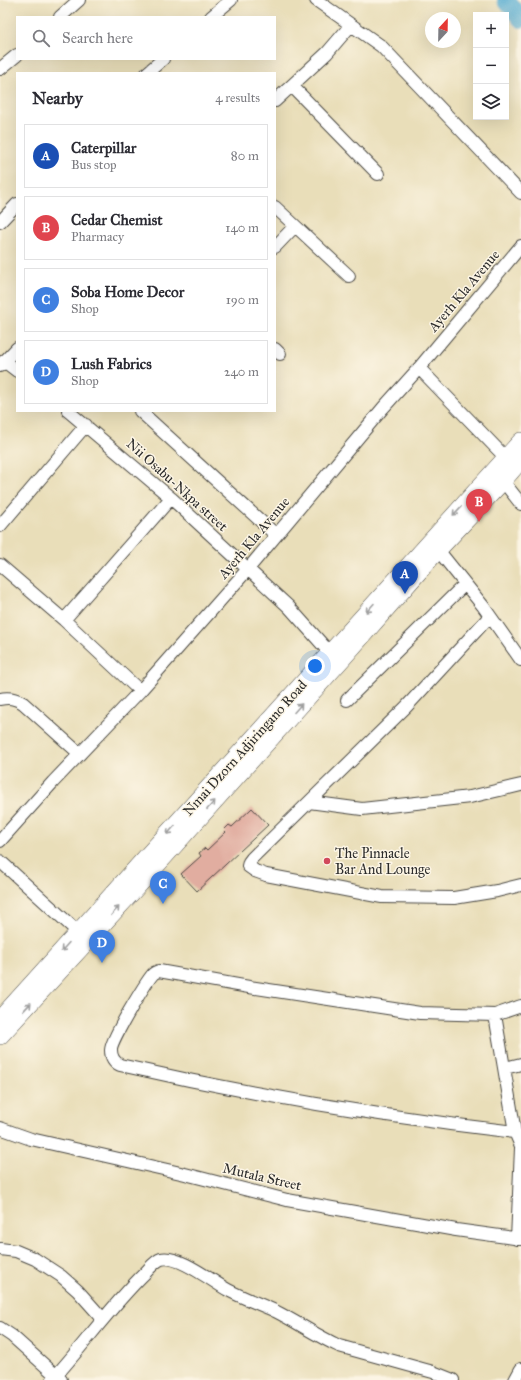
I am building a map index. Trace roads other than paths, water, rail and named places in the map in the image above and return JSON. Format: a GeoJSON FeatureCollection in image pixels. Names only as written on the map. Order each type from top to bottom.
{"type":"FeatureCollection","features":[{"type":"Feature","properties":{"kind":"main road","name":"Nmai Dzorn Adjiringano Road"},"geometry":{"type":"LineString","coordinates":[[0,1019],[78,932],[144,870],[343,658],[438,550],[503,481],[521,441]]}},
{"type":"Feature","properties":{"kind":"main road","name":"Nmai Dzorn Adjiringano Road"},"geometry":{"type":"LineString","coordinates":[[0,1036],[330,653],[426,544],[513,459]]}},
{"type":"Feature","properties":{"kind":"street"},"geometry":{"type":"LineString","coordinates":[[61,16],[79,0]]}},
{"type":"Feature","properties":{"kind":"street"},"geometry":{"type":"LineString","coordinates":[[212,16],[231,0]]}},
{"type":"Feature","properties":{"kind":"street"},"geometry":{"type":"LineString","coordinates":[[316,0],[381,46],[521,193]]}},
{"type":"Feature","properties":{"kind":"street"},"geometry":{"type":"LineString","coordinates":[[276,100],[327,53],[351,25]]}},
{"type":"Feature","properties":{"kind":"street"},"geometry":{"type":"LineString","coordinates":[[0,69],[16,55]]}},
{"type":"Feature","properties":{"kind":"street"},"geometry":{"type":"LineString","coordinates":[[148,72],[162,60]]}},
{"type":"Feature","properties":{"kind":"street"},"geometry":{"type":"LineString","coordinates":[[292,86],[378,174]]}},
{"type":"Feature","properties":{"kind":"street"},"geometry":{"type":"LineString","coordinates":[[0,222],[16,205]]}},
{"type":"Feature","properties":{"kind":"street"},"geometry":{"type":"LineString","coordinates":[[276,208],[348,276]]}},
{"type":"Feature","properties":{"kind":"street"},"geometry":{"type":"LineString","coordinates":[[276,246],[296,226]]}},
{"type":"Feature","properties":{"kind":"street","name":"Ayerh Kla Avenue"},"geometry":{"type":"LineString","coordinates":[[0,841],[140,691],[248,569],[521,246]]}},
{"type":"Feature","properties":{"kind":"street"},"geometry":{"type":"LineString","coordinates":[[16,349],[2,363],[16,370]]}},
{"type":"Feature","properties":{"kind":"street"},"geometry":{"type":"LineString","coordinates":[[419,368],[513,459]]}},
{"type":"Feature","properties":{"kind":"street","name":"Nii Osabu-Nkpa street"},"geometry":{"type":"LineString","coordinates":[[69,412],[171,498],[248,569],[288,607],[330,653]]}},
{"type":"Feature","properties":{"kind":"street"},"geometry":{"type":"LineString","coordinates":[[141,412],[276,535]]}},
{"type":"Feature","properties":{"kind":"street"},"geometry":{"type":"LineString","coordinates":[[0,526],[86,425]]}},
{"type":"Feature","properties":{"kind":"street"},"geometry":{"type":"LineString","coordinates":[[503,481],[521,504]]}},
{"type":"Feature","properties":{"kind":"street"},"geometry":{"type":"LineString","coordinates":[[64,620],[171,498]]}},
{"type":"Feature","properties":{"kind":"street"},"geometry":{"type":"LineString","coordinates":[[438,550],[466,584],[521,660]]}},
{"type":"Feature","properties":{"kind":"street"},"geometry":{"type":"LineString","coordinates":[[0,565],[64,620],[140,691]]}},
{"type":"Feature","properties":{"kind":"street"},"geometry":{"type":"LineString","coordinates":[[347,700],[466,584]]}},
{"type":"Feature","properties":{"kind":"street"},"geometry":{"type":"LineString","coordinates":[[490,616],[406,706],[248,862],[248,866],[251,869],[266,875],[382,897],[454,898],[497,891],[521,885]]}},
{"type":"Feature","properties":{"kind":"street"},"geometry":{"type":"LineString","coordinates":[[0,699],[9,697],[16,698],[80,754]]}},
{"type":"Feature","properties":{"kind":"street"},"geometry":{"type":"LineString","coordinates":[[309,802],[362,809],[470,797],[521,785]]}},
{"type":"Feature","properties":{"kind":"street"},"geometry":{"type":"LineString","coordinates":[[0,861],[78,932]]}},
{"type":"Feature","properties":{"kind":"street"},"geometry":{"type":"LineString","coordinates":[[516,1132],[320,1105],[180,1079],[120,1065],[115,1062],[111,1056],[110,1048],[132,1007],[153,974],[159,971],[420,1013],[495,1015],[521,1006]]}},
{"type":"Feature","properties":{"kind":"street"},"geometry":{"type":"LineString","coordinates":[[495,1015],[516,1132],[521,1147],[519,1239]]}},
{"type":"Feature","properties":{"kind":"street"},"geometry":{"type":"LineString","coordinates":[[505,1068],[521,1064]]}},
{"type":"Feature","properties":{"kind":"street","name":"Mutala Street"},"geometry":{"type":"LineString","coordinates":[[0,1128],[31,1139],[178,1172],[287,1200],[519,1239]]}},
{"type":"Feature","properties":{"kind":"street"},"geometry":{"type":"LineString","coordinates":[[0,1249],[16,1251],[35,1259],[61,1276],[78,1291],[103,1319]]}},
{"type":"Feature","properties":{"kind":"street"},"geometry":{"type":"LineString","coordinates":[[0,1328],[12,1336],[56,1378],[103,1319],[141,1277],[159,1259],[174,1259],[194,1269],[228,1290],[275,1311],[325,1340],[339,1346],[433,1372],[453,1380]]}},
{"type":"Feature","properties":{"kind":"street"},"geometry":{"type":"LineString","coordinates":[[515,1380],[521,1369]]}},
{"type":"Feature","properties":{"kind":"waterway"},"geometry":{"type":"LineString","coordinates":[[506,0],[521,19]]}},
{"type":"Feature","properties":{"kind":"place","name":"Cedar Chemist"},"geometry":{"type":"Point","coordinates":[479,522]}},
{"type":"Feature","properties":{"kind":"place","name":"Caterpillar"},"geometry":{"type":"Point","coordinates":[405,594]}},
{"type":"Feature","properties":{"kind":"place","name":"The Pinnacle Bar And Lounge"},"geometry":{"type":"Point","coordinates":[327,861]}},
{"type":"Feature","properties":{"kind":"place","name":"Soba Home Decor"},"geometry":{"type":"Point","coordinates":[163,904]}},
{"type":"Feature","properties":{"kind":"place","name":"Lush Fabrics"},"geometry":{"type":"Point","coordinates":[102,963]}}]}
